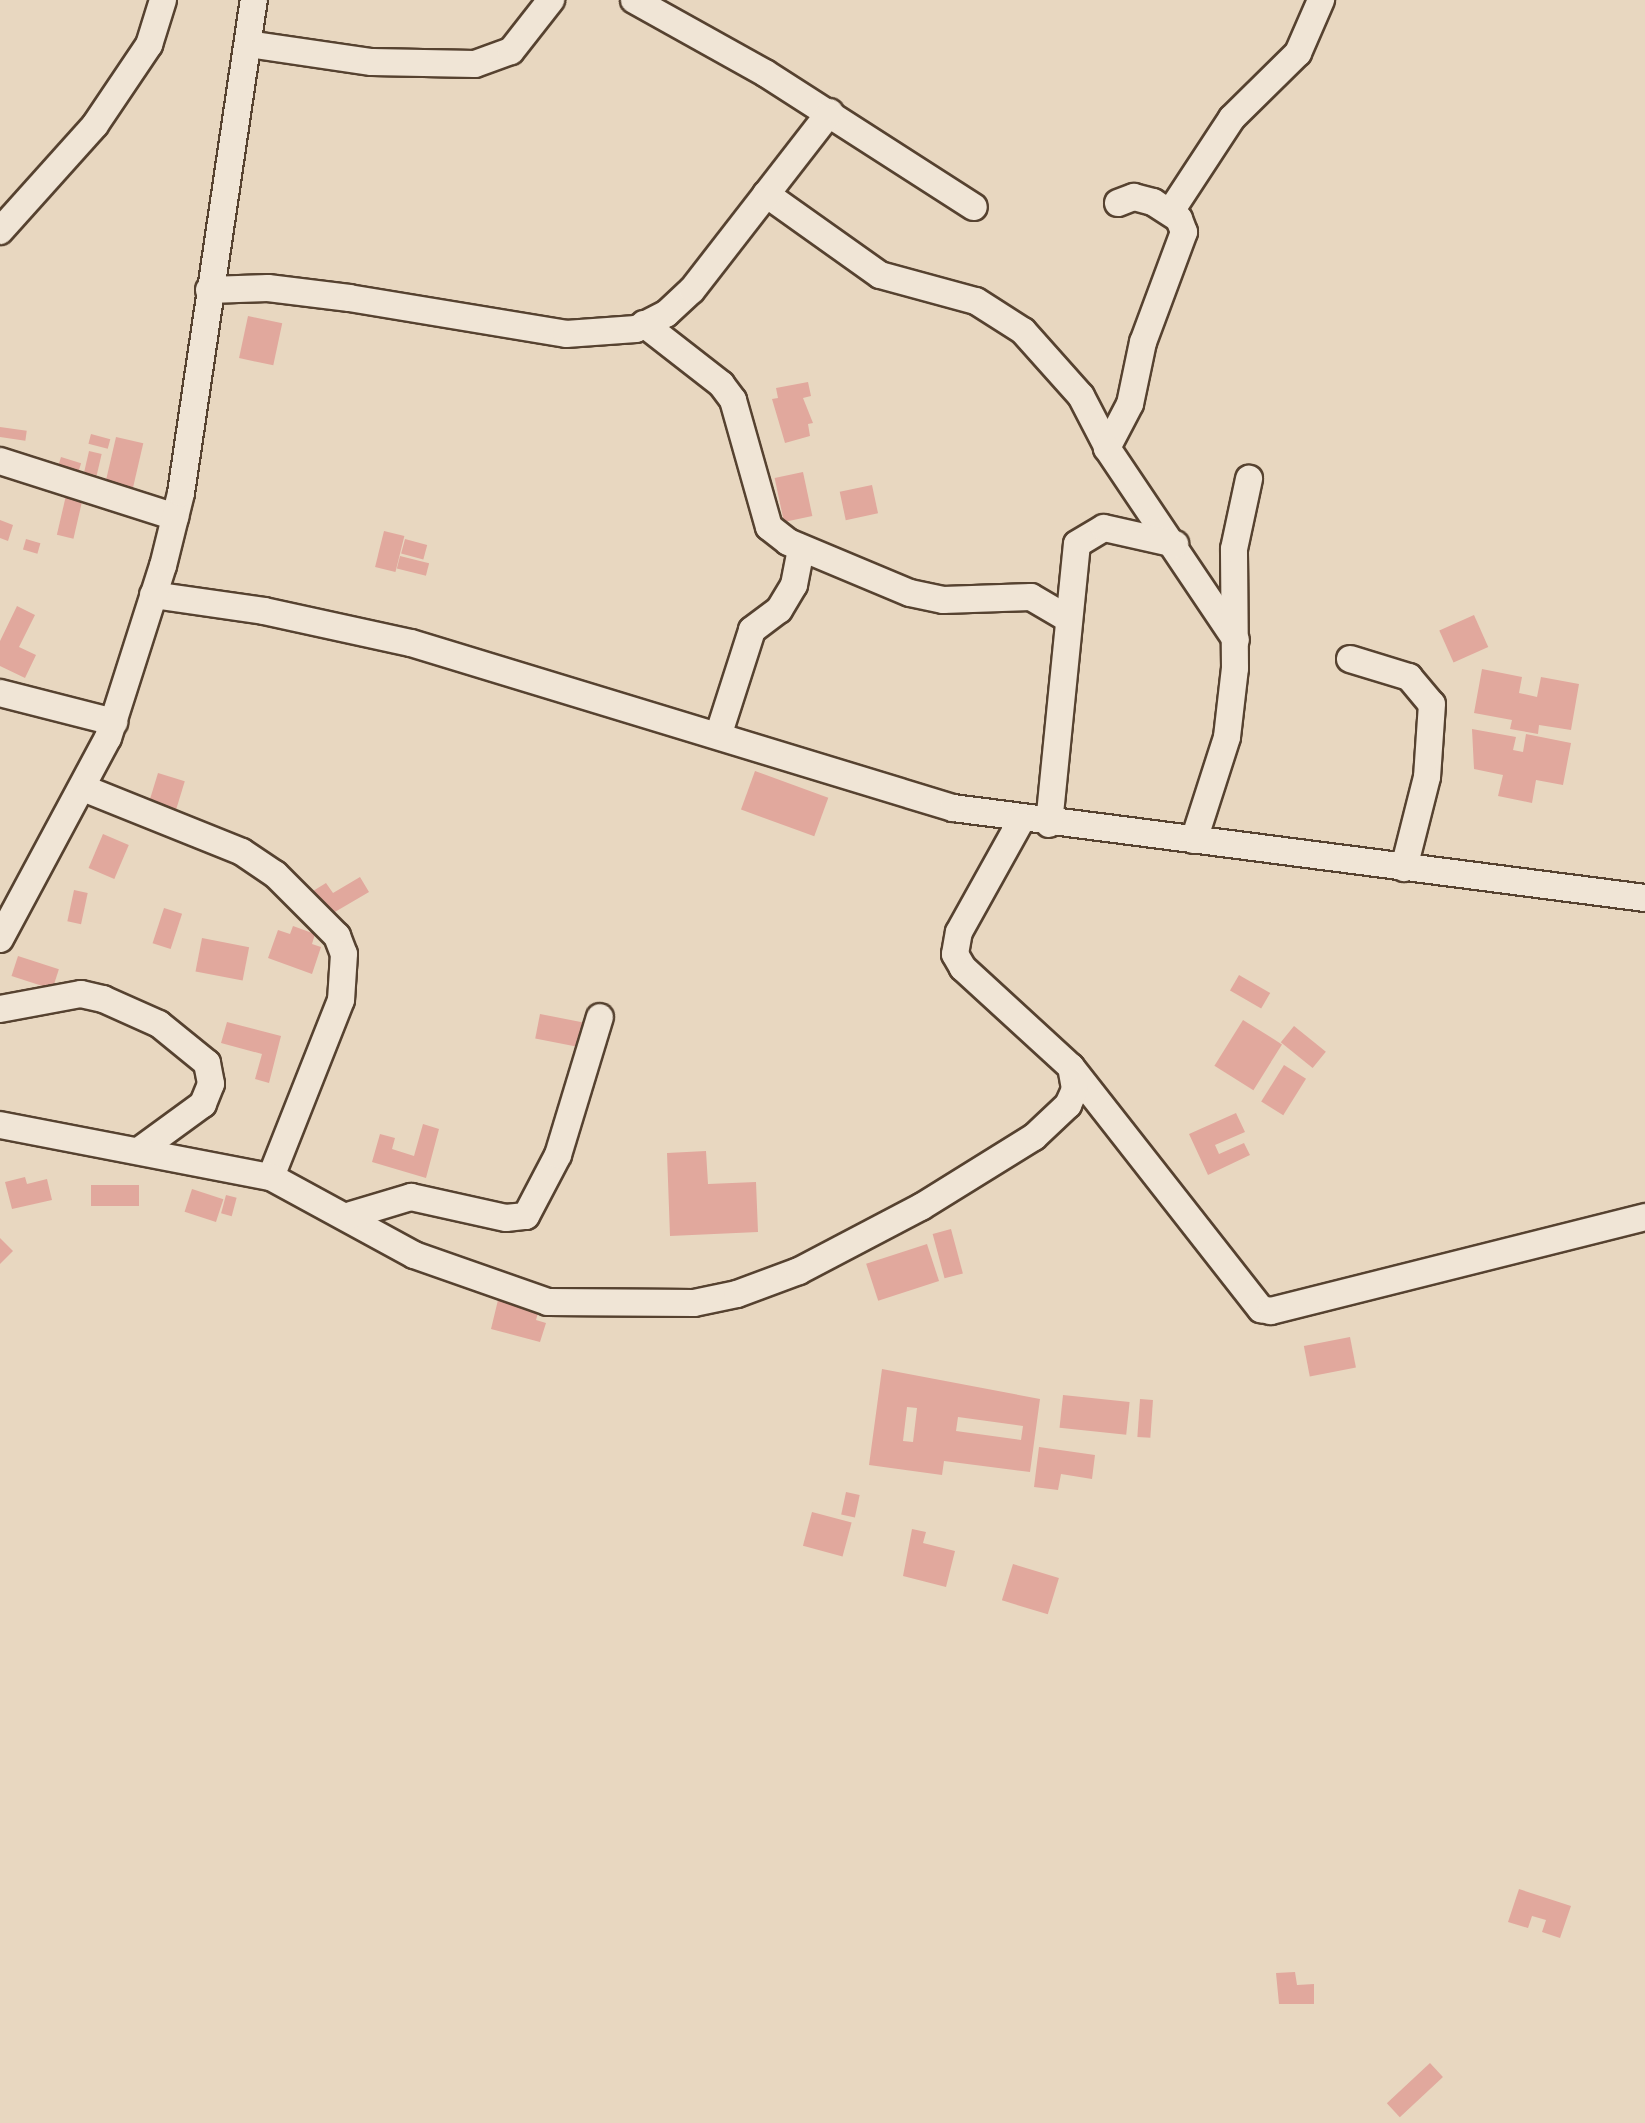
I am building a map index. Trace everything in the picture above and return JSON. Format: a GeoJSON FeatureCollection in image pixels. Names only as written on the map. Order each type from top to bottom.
{"type":"FeatureCollection","features":[{"type":"Feature","properties":{"kind":"street"},"geometry":{"type":"LineString","coordinates":[[0,231],[95,125],[149,45],[163,0]]}},
{"type":"Feature","properties":{"kind":"street"},"geometry":{"type":"LineString","coordinates":[[0,939],[83,788],[114,722],[175,517],[254,0]]}},
{"type":"Feature","properties":{"kind":"street"},"geometry":{"type":"LineString","coordinates":[[248,44],[372,62],[475,64],[511,51],[551,0]]}},
{"type":"Feature","properties":{"kind":"street"},"geometry":{"type":"LineString","coordinates":[[634,0],[830,112],[974,207]]}},
{"type":"Feature","properties":{"kind":"street"},"geometry":{"type":"LineString","coordinates":[[1171,211],[1232,118],[1298,53],[1321,0]]}},
{"type":"Feature","properties":{"kind":"street"},"geometry":{"type":"LineString","coordinates":[[209,290],[268,288],[349,298],[566,334],[600,335],[644,324],[692,290],[830,112]]}},
{"type":"Feature","properties":{"kind":"street"},"geometry":{"type":"LineString","coordinates":[[766,194],[880,275],[976,301],[1023,331],[1081,396],[1106,444],[1236,640]]}},
{"type":"Feature","properties":{"kind":"street"},"geometry":{"type":"LineString","coordinates":[[1106,444],[1130,404],[1143,342],[1181,244],[1183,226],[1171,211],[1134,197],[1118,203]]}},
{"type":"Feature","properties":{"kind":"street"},"geometry":{"type":"LineString","coordinates":[[644,324],[733,400],[769,527],[801,549],[910,593],[943,600],[1031,597],[1067,618]]}},
{"type":"Feature","properties":{"kind":"street"},"geometry":{"type":"LineString","coordinates":[[0,461],[175,517]]}},
{"type":"Feature","properties":{"kind":"street"},"geometry":{"type":"LineString","coordinates":[[1194,840],[1227,737],[1236,640],[1234,549],[1249,479]]}},
{"type":"Feature","properties":{"kind":"street"},"geometry":{"type":"LineString","coordinates":[[1049,824],[1071,563],[1086,533],[1132,531],[1175,544]]}},
{"type":"Feature","properties":{"kind":"street"},"geometry":{"type":"LineString","coordinates":[[719,733],[752,630],[779,610],[794,585],[801,549]]}},
{"type":"Feature","properties":{"kind":"street"},"geometry":{"type":"LineString","coordinates":[[153,595],[264,611],[411,643],[719,733],[953,808],[1049,824],[1645,898]]}},
{"type":"Feature","properties":{"kind":"street"},"geometry":{"type":"LineString","coordinates":[[1350,659],[1409,677],[1432,704],[1427,777],[1404,868]]}},
{"type":"Feature","properties":{"kind":"street"},"geometry":{"type":"LineString","coordinates":[[0,693],[114,722]]}},
{"type":"Feature","properties":{"kind":"street"},"geometry":{"type":"LineString","coordinates":[[83,788],[242,852],[285,883],[337,936],[344,954],[341,1000],[271,1177]]}},
{"type":"Feature","properties":{"kind":"street"},"geometry":{"type":"LineString","coordinates":[[1022,819],[959,932],[955,954],[963,968],[1071,1067],[1261,1309],[1271,1311],[1645,1217]]}},
{"type":"Feature","properties":{"kind":"street"},"geometry":{"type":"LineString","coordinates":[[0,1009],[81,994],[103,999],[159,1024],[207,1063],[211,1084],[203,1104],[140,1150]]}},
{"type":"Feature","properties":{"kind":"street"},"geometry":{"type":"LineString","coordinates":[[351,1215],[411,1197],[506,1218],[526,1216],[558,1155],[600,1017]]}},
{"type":"Feature","properties":{"kind":"street"},"geometry":{"type":"LineString","coordinates":[[0,1125],[271,1177],[351,1215],[414,1255],[548,1302],[694,1303],[737,1294],[872,1235],[1034,1137],[1068,1105],[1075,1089],[1071,1067]]}},
{"type":"Feature","properties":{"kind":"building"},"geometry":{"type":"Polygon","coordinates":[[[248,316],[282,323],[273,365],[239,358],[248,316]]]}},
{"type":"Feature","properties":{"kind":"building"},"geometry":{"type":"Polygon","coordinates":[[[808,382],[811,396],[803,398],[813,423],[808,424],[810,436],[785,443],[772,399],[778,398],[776,388],[808,382]]]}},
{"type":"Feature","properties":{"kind":"building"},"geometry":{"type":"Polygon","coordinates":[[[0,427],[27,431],[25,441],[0,437],[0,427]]]}},
{"type":"Feature","properties":{"kind":"building"},"geometry":{"type":"Polygon","coordinates":[[[91,434],[110,439],[108,449],[88,444],[91,434]]]}},
{"type":"Feature","properties":{"kind":"building"},"geometry":{"type":"Polygon","coordinates":[[[116,437],[143,443],[133,488],[106,482],[116,437]]]}},
{"type":"Feature","properties":{"kind":"building"},"geometry":{"type":"Polygon","coordinates":[[[89,451],[102,454],[97,475],[84,472],[89,451]]]}},
{"type":"Feature","properties":{"kind":"building"},"geometry":{"type":"Polygon","coordinates":[[[61,457],[81,463],[78,473],[58,467],[61,457]]]}},
{"type":"Feature","properties":{"kind":"building"},"geometry":{"type":"Polygon","coordinates":[[[803,472],[812,516],[784,522],[775,478],[803,472]]]}},
{"type":"Feature","properties":{"kind":"building"},"geometry":{"type":"Polygon","coordinates":[[[872,485],[878,513],[846,520],[840,492],[872,485]]]}},
{"type":"Feature","properties":{"kind":"building"},"geometry":{"type":"Polygon","coordinates":[[[67,491],[84,495],[73,539],[57,535],[67,491]]]}},
{"type":"Feature","properties":{"kind":"building"},"geometry":{"type":"Polygon","coordinates":[[[0,520],[13,525],[8,541],[0,538],[0,520]]]}},
{"type":"Feature","properties":{"kind":"building"},"geometry":{"type":"Polygon","coordinates":[[[384,531],[404,536],[395,572],[375,567],[384,531]]]}},
{"type":"Feature","properties":{"kind":"building"},"geometry":{"type":"Polygon","coordinates":[[[26,539],[40,543],[37,554],[23,550],[26,539]]]}},
{"type":"Feature","properties":{"kind":"building"},"geometry":{"type":"Polygon","coordinates":[[[405,539],[427,545],[423,559],[401,553],[405,539]]]}},
{"type":"Feature","properties":{"kind":"building"},"geometry":{"type":"Polygon","coordinates":[[[400,556],[429,563],[426,576],[397,569],[400,556]]]}},
{"type":"Feature","properties":{"kind":"building"},"geometry":{"type":"Polygon","coordinates":[[[17,606],[35,615],[19,647],[36,655],[25,678],[0,666],[0,641],[17,606]]]}},
{"type":"Feature","properties":{"kind":"building"},"geometry":{"type":"Polygon","coordinates":[[[1474,615],[1488,647],[1454,662],[1439,630],[1474,615]]]}},
{"type":"Feature","properties":{"kind":"building"},"geometry":{"type":"Polygon","coordinates":[[[1482,669],[1522,677],[1519,693],[1537,697],[1541,677],[1579,684],[1571,730],[1539,725],[1538,734],[1510,729],[1512,720],[1474,713],[1482,669]]]}},
{"type":"Feature","properties":{"kind":"building"},"geometry":{"type":"Polygon","coordinates":[[[1472,729],[1516,737],[1513,750],[1523,752],[1526,734],[1571,743],[1563,785],[1536,780],[1532,803],[1498,796],[1503,775],[1474,769],[1472,729]]]}},
{"type":"Feature","properties":{"kind":"building"},"geometry":{"type":"Polygon","coordinates":[[[755,771],[828,798],[814,836],[741,810],[755,771]]]}},
{"type":"Feature","properties":{"kind":"building"},"geometry":{"type":"Polygon","coordinates":[[[158,773],[185,781],[174,818],[147,809],[158,773]]]}},
{"type":"Feature","properties":{"kind":"building"},"geometry":{"type":"Polygon","coordinates":[[[103,834],[129,845],[114,879],[89,868],[103,834]]]}},
{"type":"Feature","properties":{"kind":"building"},"geometry":{"type":"Polygon","coordinates":[[[360,877],[369,892],[328,916],[313,891],[326,883],[333,893],[360,877]]]}},
{"type":"Feature","properties":{"kind":"building"},"geometry":{"type":"Polygon","coordinates":[[[74,890],[88,893],[81,924],[67,921],[74,890]]]}},
{"type":"Feature","properties":{"kind":"building"},"geometry":{"type":"Polygon","coordinates":[[[164,908],[182,914],[171,949],[153,943],[164,908]]]}},
{"type":"Feature","properties":{"kind":"building"},"geometry":{"type":"Polygon","coordinates":[[[293,926],[315,934],[312,944],[321,947],[312,974],[268,958],[278,930],[290,934],[293,926]]]}},
{"type":"Feature","properties":{"kind":"building"},"geometry":{"type":"Polygon","coordinates":[[[202,938],[249,947],[243,981],[196,971],[202,938]]]}},
{"type":"Feature","properties":{"kind":"building"},"geometry":{"type":"Polygon","coordinates":[[[18,956],[59,969],[52,989],[12,976],[18,956]]]}},
{"type":"Feature","properties":{"kind":"building"},"geometry":{"type":"Polygon","coordinates":[[[1239,975],[1270,993],[1261,1009],[1230,991],[1239,975]]]}},
{"type":"Feature","properties":{"kind":"building"},"geometry":{"type":"Polygon","coordinates":[[[540,1014],[591,1024],[586,1048],[535,1039],[540,1014]]]}},
{"type":"Feature","properties":{"kind":"building"},"geometry":{"type":"Polygon","coordinates":[[[1243,1020],[1282,1044],[1253,1090],[1214,1066],[1243,1020]]]}},
{"type":"Feature","properties":{"kind":"building"},"geometry":{"type":"Polygon","coordinates":[[[227,1022],[281,1036],[269,1083],[255,1079],[262,1054],[221,1043],[227,1022]]]}},
{"type":"Feature","properties":{"kind":"building"},"geometry":{"type":"Polygon","coordinates":[[[1294,1026],[1326,1052],[1313,1068],[1281,1042],[1294,1026]]]}},
{"type":"Feature","properties":{"kind":"building"},"geometry":{"type":"Polygon","coordinates":[[[1284,1065],[1306,1079],[1283,1115],[1261,1101],[1284,1065]]]}},
{"type":"Feature","properties":{"kind":"building"},"geometry":{"type":"Polygon","coordinates":[[[1236,1113],[1245,1132],[1215,1145],[1219,1154],[1244,1143],[1250,1155],[1208,1175],[1189,1134],[1236,1113]]]}},
{"type":"Feature","properties":{"kind":"building"},"geometry":{"type":"Polygon","coordinates":[[[423,1124],[439,1129],[426,1178],[372,1162],[380,1134],[395,1138],[392,1149],[414,1156],[423,1124]]]}},
{"type":"Feature","properties":{"kind":"building"},"geometry":{"type":"Polygon","coordinates":[[[706,1151],[708,1184],[756,1182],[758,1232],[670,1236],[667,1153],[706,1151]]]}},
{"type":"Feature","properties":{"kind":"building"},"geometry":{"type":"Polygon","coordinates":[[[25,1177],[27,1184],[47,1179],[52,1200],[12,1209],[5,1182],[25,1177]]]}},
{"type":"Feature","properties":{"kind":"building"},"geometry":{"type":"Polygon","coordinates":[[[91,1185],[139,1185],[139,1206],[91,1206],[91,1185]]]}},
{"type":"Feature","properties":{"kind":"building"},"geometry":{"type":"Polygon","coordinates":[[[192,1189],[223,1199],[216,1222],[185,1212],[192,1189]]]}},
{"type":"Feature","properties":{"kind":"building"},"geometry":{"type":"Polygon","coordinates":[[[226,1195],[237,1198],[232,1216],[221,1213],[226,1195]]]}},
{"type":"Feature","properties":{"kind":"building"},"geometry":{"type":"Polygon","coordinates":[[[951,1229],[963,1273],[945,1278],[933,1234],[951,1229]]]}},
{"type":"Feature","properties":{"kind":"building"},"geometry":{"type":"Polygon","coordinates":[[[0,1238],[13,1251],[0,1264],[0,1238]]]}},
{"type":"Feature","properties":{"kind":"building"},"geometry":{"type":"Polygon","coordinates":[[[927,1244],[939,1281],[878,1301],[866,1264],[927,1244]]]}},
{"type":"Feature","properties":{"kind":"building"},"geometry":{"type":"Polygon","coordinates":[[[498,1300],[538,1313],[536,1320],[546,1323],[540,1342],[491,1329],[498,1300]]]}},
{"type":"Feature","properties":{"kind":"building"},"geometry":{"type":"Polygon","coordinates":[[[1350,1337],[1356,1367],[1310,1376],[1304,1346],[1350,1337]]]}},
{"type":"Feature","properties":{"kind":"building"},"geometry":{"type":"Polygon","coordinates":[[[882,1369],[1040,1399],[1030,1472],[944,1461],[942,1475],[869,1465],[882,1369]],[[907,1407],[903,1441],[913,1442],[917,1408],[907,1407]],[[958,1417],[956,1431],[1021,1440],[1023,1426],[958,1417]]]}},
{"type":"Feature","properties":{"kind":"building"},"geometry":{"type":"Polygon","coordinates":[[[1063,1395],[1130,1402],[1126,1435],[1060,1428],[1063,1395]]]}},
{"type":"Feature","properties":{"kind":"building"},"geometry":{"type":"Polygon","coordinates":[[[1140,1399],[1153,1400],[1150,1438],[1137,1437],[1140,1399]]]}},
{"type":"Feature","properties":{"kind":"building"},"geometry":{"type":"Polygon","coordinates":[[[1039,1447],[1095,1455],[1092,1479],[1061,1474],[1058,1490],[1034,1487],[1039,1447]]]}},
{"type":"Feature","properties":{"kind":"building"},"geometry":{"type":"Polygon","coordinates":[[[846,1492],[860,1495],[855,1517],[841,1514],[846,1492]]]}},
{"type":"Feature","properties":{"kind":"building"},"geometry":{"type":"Polygon","coordinates":[[[812,1512],[852,1523],[843,1556],[803,1546],[812,1512]]]}},
{"type":"Feature","properties":{"kind":"building"},"geometry":{"type":"Polygon","coordinates":[[[912,1529],[926,1532],[923,1543],[955,1551],[946,1587],[903,1576],[912,1529]]]}},
{"type":"Feature","properties":{"kind":"building"},"geometry":{"type":"Polygon","coordinates":[[[1013,1564],[1059,1578],[1048,1614],[1002,1600],[1013,1564]]]}},
{"type":"Feature","properties":{"kind":"building"},"geometry":{"type":"Polygon","coordinates":[[[1519,1889],[1571,1906],[1560,1938],[1542,1932],[1546,1920],[1532,1916],[1528,1928],[1508,1922],[1519,1889]]]}},
{"type":"Feature","properties":{"kind":"building"},"geometry":{"type":"Polygon","coordinates":[[[1295,1972],[1297,1985],[1314,1984],[1314,2004],[1279,2004],[1276,1973],[1295,1972]]]}},
{"type":"Feature","properties":{"kind":"building"},"geometry":{"type":"Polygon","coordinates":[[[1430,2063],[1443,2077],[1400,2117],[1387,2103],[1430,2063]]]}}]}
